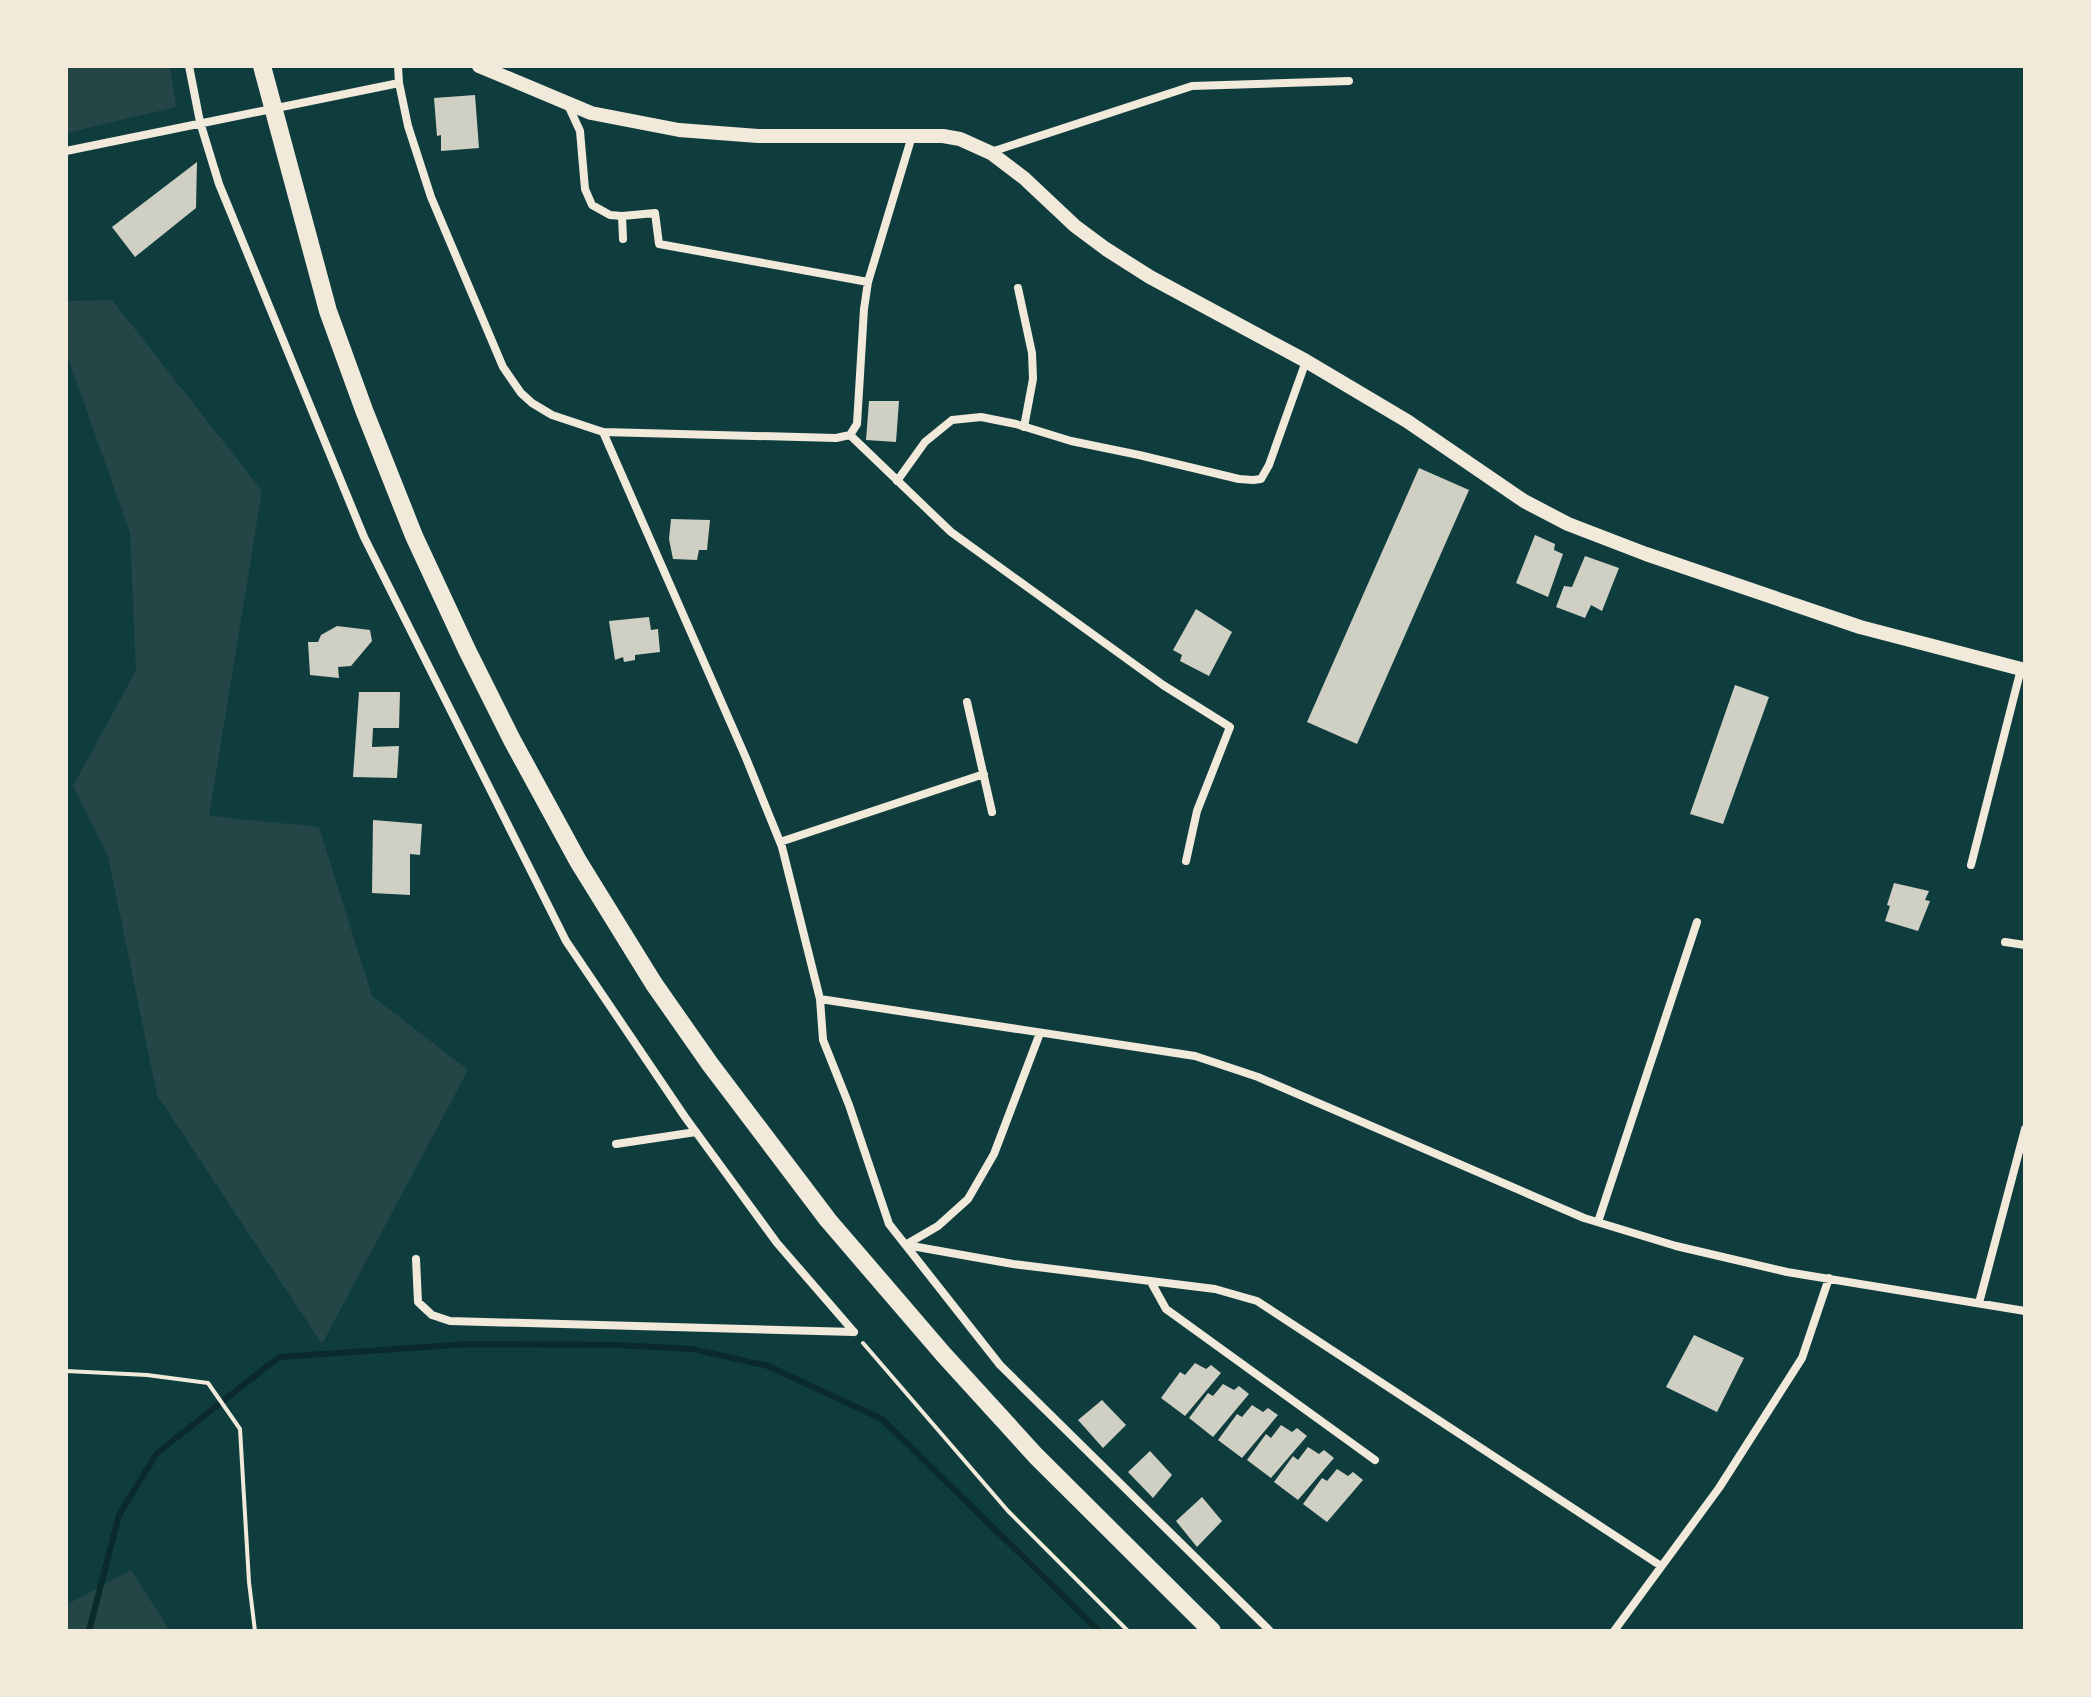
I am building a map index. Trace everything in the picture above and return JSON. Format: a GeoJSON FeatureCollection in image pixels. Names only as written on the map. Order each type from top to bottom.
{"type":"FeatureCollection","features":[{"type":"Feature","properties":{"kind":"main road"},"geometry":{"type":"LineString","coordinates":[[264,72],[328,311],[414,536],[512,740],[578,861],[654,984],[710,1064],[828,1220],[1036,1456],[1212,1631]]}},
{"type":"Feature","properties":{"kind":"street"},"geometry":{"type":"LineString","coordinates":[[189,66],[200,122],[219,184],[364,537],[566,941],[696,1132],[777,1243],[854,1332]]}},
{"type":"Feature","properties":{"kind":"street"},"geometry":{"type":"LineString","coordinates":[[398,66],[414,149],[431,197],[503,367],[521,393],[541,409],[603,432],[836,438],[850,435],[857,424],[868,282],[912,135]]}},
{"type":"Feature","properties":{"kind":"street"},"geometry":{"type":"LineString","coordinates":[[479,66],[591,113],[679,130],[720,135],[912,135],[960,139],[991,153],[1024,178],[1075,226],[1150,277],[1306,361],[1407,421],[1524,501],[1580,529],[1860,627],[2023,670],[1971,865]]}},
{"type":"Feature","properties":{"kind":"street"},"geometry":{"type":"LineString","coordinates":[[991,153],[1192,86],[1349,81]]}},
{"type":"Feature","properties":{"kind":"street"},"geometry":{"type":"LineString","coordinates":[[66,151],[399,83]]}},
{"type":"Feature","properties":{"kind":"street"},"geometry":{"type":"LineString","coordinates":[[568,105],[580,131],[585,189],[592,205],[610,215],[655,213],[659,244],[868,282]]}},
{"type":"Feature","properties":{"kind":"street"},"geometry":{"type":"LineString","coordinates":[[622,216],[623,239]]}},
{"type":"Feature","properties":{"kind":"street"},"geometry":{"type":"LineString","coordinates":[[1018,288],[1032,353],[1033,379],[1024,427]]}},
{"type":"Feature","properties":{"kind":"street"},"geometry":{"type":"LineString","coordinates":[[897,481],[925,442],[952,420],[981,417],[1239,479],[1261,479],[1266,473],[1306,361]]}},
{"type":"Feature","properties":{"kind":"street"},"geometry":{"type":"LineString","coordinates":[[603,432],[780,842],[820,999],[823,1040],[849,1105],[889,1224],[1000,1365],[1270,1631]]}},
{"type":"Feature","properties":{"kind":"street"},"geometry":{"type":"LineString","coordinates":[[850,435],[951,532],[1163,685],[1230,727],[1197,811],[1186,861]]}},
{"type":"Feature","properties":{"kind":"street"},"geometry":{"type":"LineString","coordinates":[[967,702],[992,812]]}},
{"type":"Feature","properties":{"kind":"street"},"geometry":{"type":"LineString","coordinates":[[780,842],[984,774]]}},
{"type":"Feature","properties":{"kind":"street"},"geometry":{"type":"LineString","coordinates":[[1598,1222],[1697,922]]}},
{"type":"Feature","properties":{"kind":"street"},"geometry":{"type":"LineString","coordinates":[[2005,942],[2025,945]]}},
{"type":"Feature","properties":{"kind":"street"},"geometry":{"type":"LineString","coordinates":[[820,999],[1195,1056],[1258,1077],[1584,1218],[1676,1246],[1787,1272],[2025,1311]]}},
{"type":"Feature","properties":{"kind":"street"},"geometry":{"type":"LineString","coordinates":[[906,1245],[938,1226],[968,1199],[994,1154],[1040,1033]]}},
{"type":"Feature","properties":{"kind":"street"},"geometry":{"type":"LineString","coordinates":[[1979,1303],[2025,1129]]}},
{"type":"Feature","properties":{"kind":"street"},"geometry":{"type":"LineString","coordinates":[[616,1144],[696,1132]]}},
{"type":"Feature","properties":{"kind":"street"},"geometry":{"type":"LineString","coordinates":[[906,1245],[1013,1264],[1215,1289],[1257,1301],[1661,1566]]}},
{"type":"Feature","properties":{"kind":"street"},"geometry":{"type":"LineString","coordinates":[[416,1259],[418,1302],[432,1315],[450,1321],[854,1332]]}},
{"type":"Feature","properties":{"kind":"street"},"geometry":{"type":"LineString","coordinates":[[1614,1631],[1719,1488],[1802,1358],[1829,1278]]}},
{"type":"Feature","properties":{"kind":"street"},"geometry":{"type":"LineString","coordinates":[[1151,1282],[1166,1309],[1375,1460]]}},
{"type":"Feature","properties":{"kind":"path"},"geometry":{"type":"LineString","coordinates":[[854,1332],[1008,1511],[1128,1631]]}},
{"type":"Feature","properties":{"kind":"path"},"geometry":{"type":"LineString","coordinates":[[66,1371],[147,1375],[208,1383],[240,1429],[255,1631]]}},
{"type":"Feature","properties":{"kind":"shaded area"},"geometry":{"type":"Polygon","coordinates":[[[66,66],[170,66],[176,107],[66,133],[66,66]]]}},
{"type":"Feature","properties":{"kind":"shaded area"},"geometry":{"type":"Polygon","coordinates":[[[112,300],[262,491],[209,816],[319,827],[372,996],[468,1070],[322,1344],[157,1095],[108,856],[73,786],[136,671],[130,533],[66,352],[66,301],[112,300]]]}},
{"type":"Feature","properties":{"kind":"shaded area"},"geometry":{"type":"Polygon","coordinates":[[[131,1570],[170,1631],[66,1631],[66,1605],[131,1570]]]}},
{"type":"Feature","properties":{"kind":"building"},"geometry":{"type":"Polygon","coordinates":[[[475,95],[479,148],[441,151],[434,98],[475,95]]]}},
{"type":"Feature","properties":{"kind":"building"},"geometry":{"type":"Polygon","coordinates":[[[197,162],[196,208],[135,257],[112,227],[197,162]]]}},
{"type":"Feature","properties":{"kind":"building"},"geometry":{"type":"Polygon","coordinates":[[[869,401],[899,401],[896,442],[866,440],[869,401]]]}},
{"type":"Feature","properties":{"kind":"building"},"geometry":{"type":"Polygon","coordinates":[[[1419,468],[1469,490],[1357,744],[1307,722],[1419,468]]]}},
{"type":"Feature","properties":{"kind":"building"},"geometry":{"type":"Polygon","coordinates":[[[671,519],[710,520],[707,550],[699,550],[697,560],[673,559],[669,539],[671,519]]]}},
{"type":"Feature","properties":{"kind":"building"},"geometry":{"type":"Polygon","coordinates":[[[1535,535],[1555,544],[1554,550],[1563,554],[1548,597],[1516,583],[1535,535]]]}},
{"type":"Feature","properties":{"kind":"building"},"geometry":{"type":"Polygon","coordinates":[[[1585,556],[1619,568],[1602,611],[1591,605],[1585,618],[1556,607],[1564,586],[1572,587],[1585,556]]]}},
{"type":"Feature","properties":{"kind":"building"},"geometry":{"type":"Polygon","coordinates":[[[1196,609],[1232,632],[1209,676],[1180,661],[1182,655],[1173,650],[1196,609]]]}},
{"type":"Feature","properties":{"kind":"building"},"geometry":{"type":"Polygon","coordinates":[[[649,617],[651,630],[658,629],[660,652],[635,655],[635,660],[624,662],[623,657],[615,660],[609,621],[649,617]]]}},
{"type":"Feature","properties":{"kind":"building"},"geometry":{"type":"Polygon","coordinates":[[[337,626],[370,630],[372,641],[351,666],[338,667],[339,678],[310,675],[308,642],[318,642],[321,635],[337,626]]]}},
{"type":"Feature","properties":{"kind":"building"},"geometry":{"type":"Polygon","coordinates":[[[1735,685],[1769,697],[1723,824],[1690,814],[1735,685]]]}},
{"type":"Feature","properties":{"kind":"building"},"geometry":{"type":"Polygon","coordinates":[[[359,692],[400,692],[399,728],[373,728],[372,747],[399,746],[397,778],[353,777],[359,692]]]}},
{"type":"Feature","properties":{"kind":"building"},"geometry":{"type":"Polygon","coordinates":[[[373,820],[422,824],[420,855],[410,854],[410,895],[372,893],[373,820]]]}},
{"type":"Feature","properties":{"kind":"building"},"geometry":{"type":"Polygon","coordinates":[[[1894,883],[1929,891],[1925,900],[1930,901],[1918,931],[1885,921],[1894,883]]]}},
{"type":"Feature","properties":{"kind":"building"},"geometry":{"type":"Polygon","coordinates":[[[1694,1335],[1744,1358],[1717,1412],[1666,1387],[1694,1335]]]}},
{"type":"Feature","properties":{"kind":"building"},"geometry":{"type":"Polygon","coordinates":[[[1195,1363],[1206,1369],[1211,1365],[1221,1373],[1185,1416],[1161,1398],[1180,1372],[1185,1375],[1195,1363]]]}},
{"type":"Feature","properties":{"kind":"building"},"geometry":{"type":"Polygon","coordinates":[[[1223,1384],[1234,1390],[1239,1386],[1249,1394],[1213,1437],[1189,1418],[1208,1393],[1213,1396],[1223,1384]]]}},
{"type":"Feature","properties":{"kind":"building"},"geometry":{"type":"Polygon","coordinates":[[[1102,1400],[1126,1425],[1103,1448],[1078,1420],[1102,1400]]]}},
{"type":"Feature","properties":{"kind":"building"},"geometry":{"type":"Polygon","coordinates":[[[1252,1405],[1263,1412],[1268,1408],[1278,1415],[1242,1458],[1218,1440],[1237,1414],[1242,1417],[1252,1405]]]}},
{"type":"Feature","properties":{"kind":"building"},"geometry":{"type":"Polygon","coordinates":[[[1281,1425],[1292,1432],[1297,1428],[1307,1436],[1271,1478],[1247,1460],[1266,1434],[1271,1438],[1281,1425]]]}},
{"type":"Feature","properties":{"kind":"building"},"geometry":{"type":"Polygon","coordinates":[[[1308,1447],[1319,1454],[1324,1450],[1334,1458],[1298,1500],[1274,1482],[1293,1456],[1298,1460],[1308,1447]]]}},
{"type":"Feature","properties":{"kind":"building"},"geometry":{"type":"Polygon","coordinates":[[[1150,1451],[1172,1475],[1153,1498],[1128,1472],[1150,1451]]]}},
{"type":"Feature","properties":{"kind":"building"},"geometry":{"type":"Polygon","coordinates":[[[1337,1469],[1348,1476],[1353,1472],[1363,1480],[1327,1522],[1303,1504],[1322,1478],[1327,1481],[1337,1469]]]}},
{"type":"Feature","properties":{"kind":"building"},"geometry":{"type":"Polygon","coordinates":[[[1202,1497],[1222,1521],[1197,1547],[1176,1521],[1202,1497]]]}},
{"type":"Feature","properties":{"kind":"waterway"},"geometry":{"type":"LineString","coordinates":[[89,1631],[119,1515],[157,1453],[279,1357],[470,1344],[692,1349],[768,1366],[882,1419],[1099,1631]]}}]}
